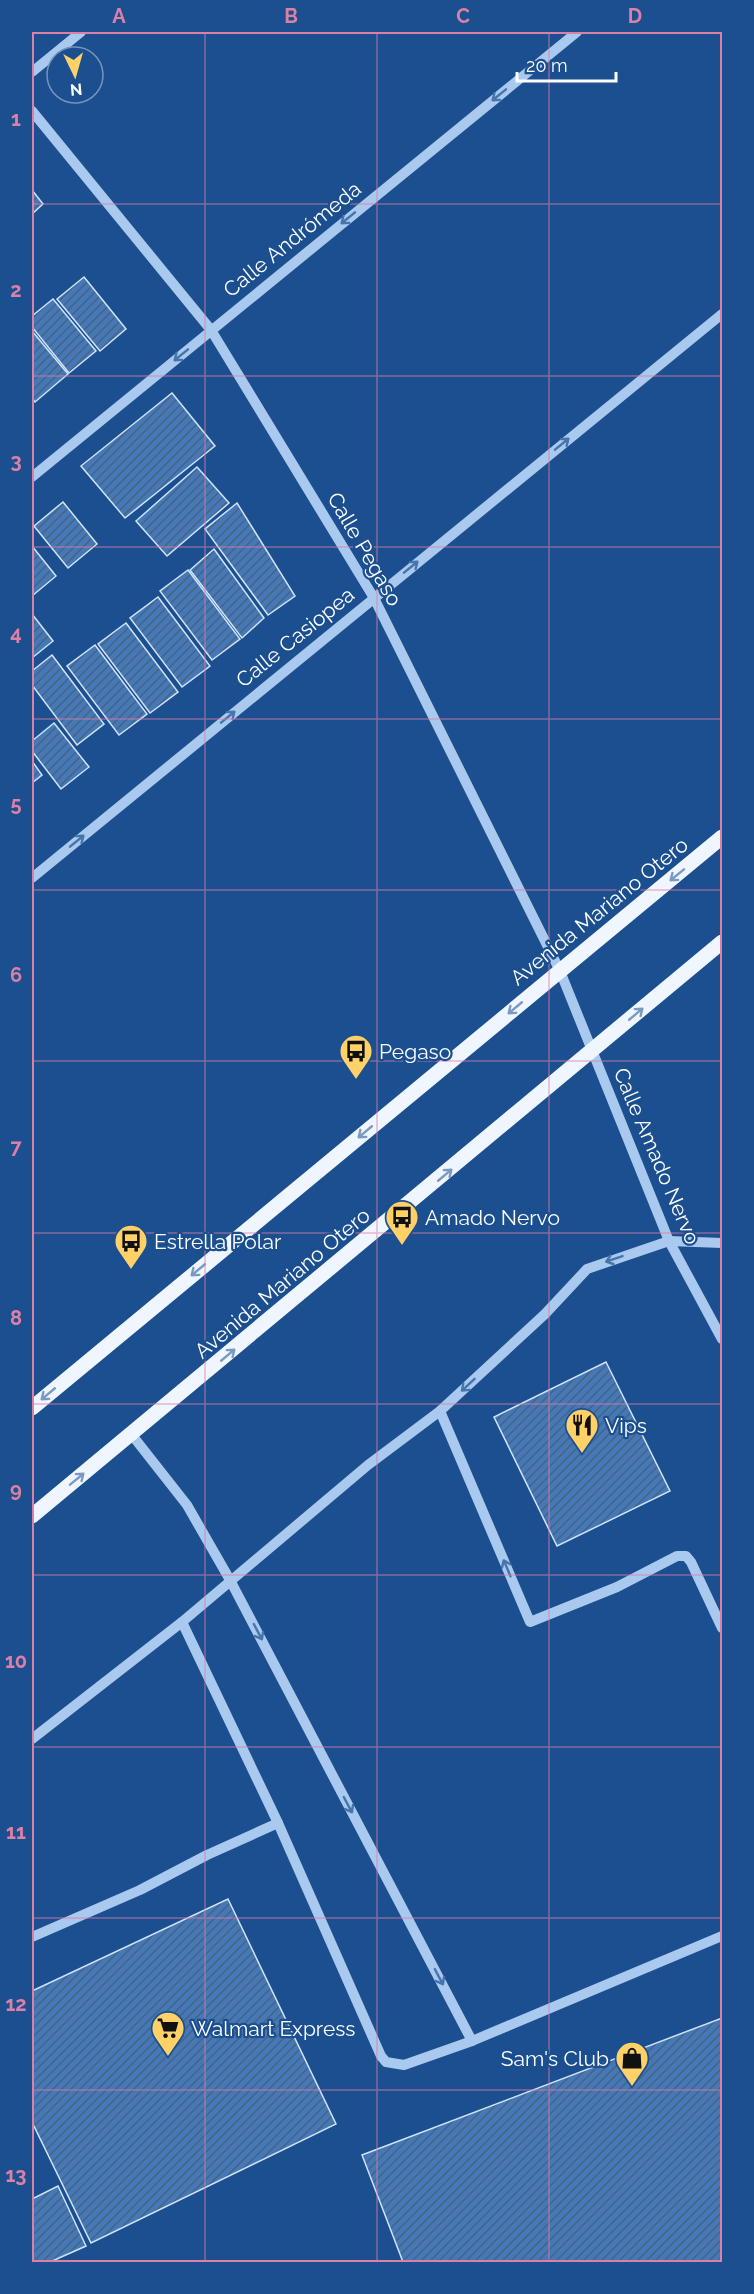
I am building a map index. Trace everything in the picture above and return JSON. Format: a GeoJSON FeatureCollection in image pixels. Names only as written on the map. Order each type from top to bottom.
{"type":"FeatureCollection","features":[{"type":"Feature","properties":{"kind":"main road","name":"Avenida Mariano Otero"},"geometry":{"type":"LineString","coordinates":[[32,1408],[723,837]]}},
{"type":"Feature","properties":{"kind":"main road","name":"Avenida Mariano Otero"},"geometry":{"type":"LineString","coordinates":[[32,1516],[723,942]]}},
{"type":"Feature","properties":{"kind":"street"},"geometry":{"type":"LineString","coordinates":[[32,72],[81,32]]}},
{"type":"Feature","properties":{"kind":"street","name":"Calle Andrómeda"},"geometry":{"type":"LineString","coordinates":[[32,477],[577,32]]}},
{"type":"Feature","properties":{"kind":"street","name":"Calle Pegaso"},"geometry":{"type":"LineString","coordinates":[[32,111],[211,330],[374,598],[560,970],[591,1051]]}},
{"type":"Feature","properties":{"kind":"street","name":"Calle Casiopea"},"geometry":{"type":"LineString","coordinates":[[32,878],[723,314]]}},
{"type":"Feature","properties":{"kind":"street","name":"Calle Amado Nervo"},"geometry":{"type":"LineString","coordinates":[[591,1051],[669,1241],[723,1340]]}},
{"type":"Feature","properties":{"kind":"street"},"geometry":{"type":"LineString","coordinates":[[32,1739],[182,1622],[368,1465],[440,1411],[545,1314],[587,1269],[669,1241],[723,1243]]}},
{"type":"Feature","properties":{"kind":"street"},"geometry":{"type":"LineString","coordinates":[[440,1411],[530,1622],[617,1587],[677,1556],[686,1557],[691,1562],[723,1629]]}},
{"type":"Feature","properties":{"kind":"street"},"geometry":{"type":"LineString","coordinates":[[132,1435],[187,1505],[230,1580],[472,2041]]}},
{"type":"Feature","properties":{"kind":"street"},"geometry":{"type":"LineString","coordinates":[[182,1622],[278,1823],[381,2056],[387,2062],[404,2065],[472,2041],[723,1936]]}},
{"type":"Feature","properties":{"kind":"street"},"geometry":{"type":"LineString","coordinates":[[32,1937],[140,1890],[207,1855],[278,1823]]}},
{"type":"Feature","properties":{"kind":"building"},"geometry":{"type":"Polygon","coordinates":[[[32,190],[43,204],[32,214],[32,190]]]}},
{"type":"Feature","properties":{"kind":"building"},"geometry":{"type":"Polygon","coordinates":[[[84,277],[126,329],[100,351],[57,299],[84,277]]]}},
{"type":"Feature","properties":{"kind":"building"},"geometry":{"type":"Polygon","coordinates":[[[53,299],[96,351],[69,373],[32,327],[32,316],[53,299]]]}},
{"type":"Feature","properties":{"kind":"building"},"geometry":{"type":"Polygon","coordinates":[[[32,331],[68,374],[35,402],[32,398],[32,331]]]}},
{"type":"Feature","properties":{"kind":"building"},"geometry":{"type":"Polygon","coordinates":[[[172,393],[215,446],[125,518],[81,466],[172,393]]]}},
{"type":"Feature","properties":{"kind":"building"},"geometry":{"type":"Polygon","coordinates":[[[197,467],[229,503],[167,556],[136,521],[197,467]]]}},
{"type":"Feature","properties":{"kind":"building"},"geometry":{"type":"Polygon","coordinates":[[[63,502],[97,544],[68,568],[34,526],[63,502]]]}},
{"type":"Feature","properties":{"kind":"building"},"geometry":{"type":"Polygon","coordinates":[[[237,503],[295,596],[268,615],[205,529],[237,503]]]}},
{"type":"Feature","properties":{"kind":"building"},"geometry":{"type":"Polygon","coordinates":[[[32,546],[56,576],[32,596],[32,546]]]}},
{"type":"Feature","properties":{"kind":"building"},"geometry":{"type":"Polygon","coordinates":[[[214,549],[264,618],[242,638],[190,570],[214,549]]]}},
{"type":"Feature","properties":{"kind":"building"},"geometry":{"type":"Polygon","coordinates":[[[188,570],[240,639],[212,660],[160,591],[188,570]]]}},
{"type":"Feature","properties":{"kind":"building"},"geometry":{"type":"Polygon","coordinates":[[[158,597],[210,666],[182,687],[130,618],[158,597]]]}},
{"type":"Feature","properties":{"kind":"building"},"geometry":{"type":"Polygon","coordinates":[[[32,614],[53,641],[32,658],[32,614]]]}},
{"type":"Feature","properties":{"kind":"building"},"geometry":{"type":"Polygon","coordinates":[[[126,623],[178,692],[150,713],[98,644],[126,623]]]}},
{"type":"Feature","properties":{"kind":"building"},"geometry":{"type":"Polygon","coordinates":[[[95,645],[147,714],[119,735],[67,666],[95,645]]]}},
{"type":"Feature","properties":{"kind":"building"},"geometry":{"type":"Polygon","coordinates":[[[52,655],[104,724],[77,745],[32,685],[32,671],[52,655]]]}},
{"type":"Feature","properties":{"kind":"building"},"geometry":{"type":"Polygon","coordinates":[[[54,723],[89,767],[61,789],[32,751],[32,741],[54,723]]]}},
{"type":"Feature","properties":{"kind":"building"},"geometry":{"type":"Polygon","coordinates":[[[32,761],[42,775],[32,783],[32,761]]]}},
{"type":"Feature","properties":{"kind":"building","name":"Vips"},"geometry":{"type":"Polygon","coordinates":[[[606,1362],[670,1491],[557,1546],[494,1417],[606,1362]]]}},
{"type":"Feature","properties":{"kind":"building","name":"Walmart Express"},"geometry":{"type":"Polygon","coordinates":[[[228,1899],[336,2124],[91,2243],[32,2122],[32,1991],[228,1899]]]}},
{"type":"Feature","properties":{"kind":"building","name":"Sam's Club"},"geometry":{"type":"Polygon","coordinates":[[[722,2018],[722,2262],[403,2262],[362,2155],[722,2018]]]}},
{"type":"Feature","properties":{"kind":"building"},"geometry":{"type":"Polygon","coordinates":[[[58,2186],[86,2246],[50,2262],[32,2262],[32,2199],[58,2186]]]}},
{"type":"Feature","properties":{"kind":"place","name":"Pegaso"},"geometry":{"type":"Point","coordinates":[356,1080]}},
{"type":"Feature","properties":{"kind":"place","name":"Amado Nervo"},"geometry":{"type":"Point","coordinates":[402,1246]}},
{"type":"Feature","properties":{"kind":"place","name":"Estrella Polar"},"geometry":{"type":"Point","coordinates":[131,1270]}},
{"type":"Feature","properties":{"kind":"place","name":"Vips"},"geometry":{"type":"Point","coordinates":[582,1454]}},
{"type":"Feature","properties":{"kind":"place","name":"Walmart Express"},"geometry":{"type":"Point","coordinates":[168,2057]}},
{"type":"Feature","properties":{"kind":"place","name":"Sam's Club"},"geometry":{"type":"Point","coordinates":[632,2087]}}]}
